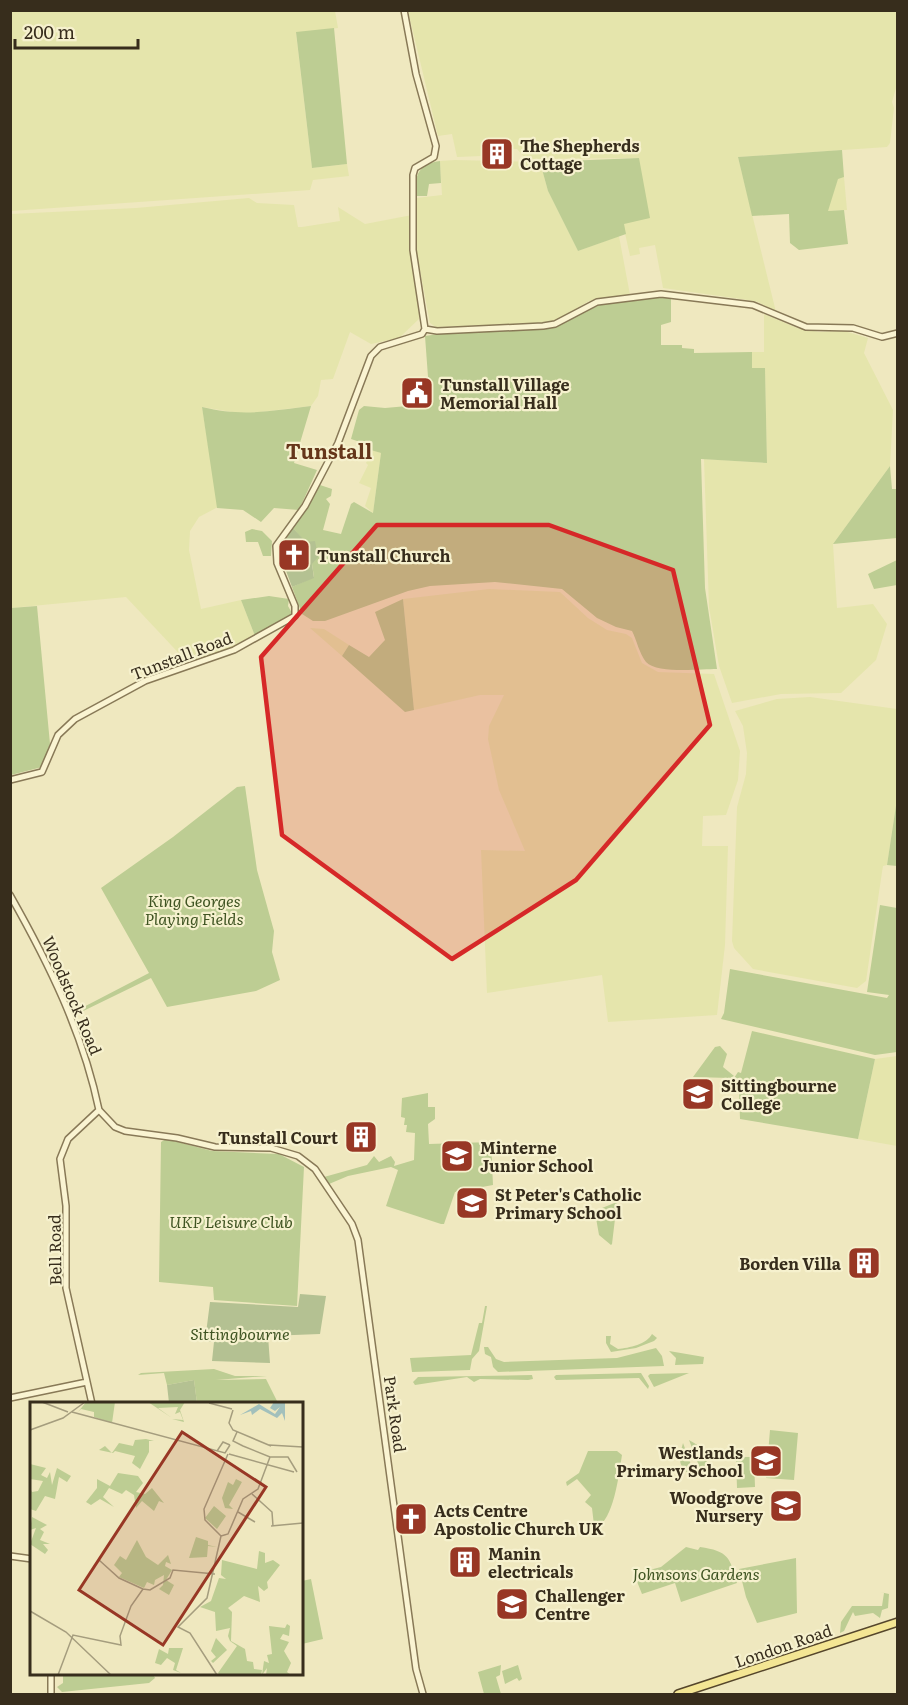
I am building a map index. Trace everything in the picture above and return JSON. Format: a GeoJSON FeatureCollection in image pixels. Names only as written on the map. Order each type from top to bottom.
{"type":"FeatureCollection","features":[{"type":"Feature","properties":{"kind":"main road","name":"London Road"},"geometry":{"type":"LineString","coordinates":[[678,1695],[897,1622]]}},
{"type":"Feature","properties":{"kind":"street"},"geometry":{"type":"LineString","coordinates":[[404,10],[416,74],[436,146],[434,157],[415,168],[413,175],[413,250],[425,329],[437,331],[543,326],[555,324],[597,302],[661,294],[753,305],[806,327],[853,328],[882,337],[897,333]]}},
{"type":"Feature","properties":{"kind":"street","name":"Tunstall Road"},"geometry":{"type":"LineString","coordinates":[[10,780],[42,772],[58,735],[82,714],[140,684],[234,650],[296,616],[295,606],[277,563],[276,546],[305,506],[338,443],[371,356],[380,348],[422,334],[425,329]]}},
{"type":"Feature","properties":{"kind":"street","name":"Woodstock Road"},"geometry":{"type":"LineString","coordinates":[[10,895],[43,955],[76,1029],[99,1110]]}},
{"type":"Feature","properties":{"kind":"street","name":"Park Road"},"geometry":{"type":"LineString","coordinates":[[99,1110],[115,1127],[125,1131],[215,1147],[271,1148],[298,1156],[323,1179],[352,1224],[358,1240],[416,1669],[423,1695]]}},
{"type":"Feature","properties":{"kind":"street","name":"Bell Road"},"geometry":{"type":"LineString","coordinates":[[92,1402],[66,1288],[66,1206],[60,1159],[68,1139],[99,1110]]}},
{"type":"Feature","properties":{"kind":"street"},"geometry":{"type":"LineString","coordinates":[[10,1398],[87,1382]]}},
{"type":"Feature","properties":{"kind":"street"},"geometry":{"type":"LineString","coordinates":[[10,1556],[30,1559]]}},
{"type":"Feature","properties":{"kind":"street"},"geometry":{"type":"LineString","coordinates":[[51,1675],[51,1695]]}},
{"type":"Feature","properties":{"kind":"highlighted area"},"geometry":{"type":"Polygon","coordinates":[[[377,525],[549,525],[673,570],[710,725],[576,880],[452,959],[282,835],[261,657],[377,525]]]}},
{"type":"Feature","properties":{"kind":"green space"},"geometry":{"type":"Polygon","coordinates":[[[11,11],[335,11],[338,28],[296,33],[312,168],[347,164],[349,176],[313,180],[310,190],[11,211],[11,11]]]}},
{"type":"Feature","properties":{"kind":"green space"},"geometry":{"type":"Polygon","coordinates":[[[408,11],[897,11],[898,81],[892,102],[894,108],[890,143],[887,147],[738,157],[776,312],[758,302],[663,288],[655,245],[639,248],[640,254],[630,256],[623,224],[639,158],[526,159],[517,149],[489,148],[482,156],[457,157],[452,134],[438,136],[408,11]]]}},
{"type":"Feature","properties":{"kind":"green space"},"geometry":{"type":"Polygon","coordinates":[[[334,28],[347,164],[312,168],[296,32],[334,28]]]}},
{"type":"Feature","properties":{"kind":"green space"},"geometry":{"type":"Polygon","coordinates":[[[842,150],[844,177],[838,179],[828,211],[844,210],[848,244],[799,250],[790,243],[789,214],[752,216],[738,157],[842,150]]]}},
{"type":"Feature","properties":{"kind":"green space"},"geometry":{"type":"Polygon","coordinates":[[[639,158],[650,218],[624,224],[626,234],[578,251],[548,191],[540,162],[639,158]]]}},
{"type":"Feature","properties":{"kind":"green space"},"geometry":{"type":"Polygon","coordinates":[[[440,161],[540,162],[548,191],[578,251],[619,236],[630,295],[589,301],[559,319],[543,323],[436,327],[430,323],[414,238],[416,198],[442,195],[440,161]]]}},
{"type":"Feature","properties":{"kind":"green space"},"geometry":{"type":"Polygon","coordinates":[[[440,161],[441,183],[429,184],[427,196],[416,196],[419,172],[427,165],[440,161]]]}},
{"type":"Feature","properties":{"kind":"green space"},"geometry":{"type":"Polygon","coordinates":[[[844,177],[847,210],[827,211],[838,178],[844,177]]]}},
{"type":"Feature","properties":{"kind":"green space"},"geometry":{"type":"Polygon","coordinates":[[[249,198],[257,203],[294,205],[298,227],[340,221],[338,207],[365,224],[412,215],[410,245],[420,304],[419,319],[399,338],[371,344],[350,332],[333,379],[321,380],[318,396],[311,406],[244,414],[202,407],[218,507],[199,517],[190,531],[189,550],[201,609],[241,600],[255,636],[234,647],[187,662],[126,597],[11,608],[11,214],[136,208],[249,198]]]}},
{"type":"Feature","properties":{"kind":"green space"},"geometry":{"type":"Polygon","coordinates":[[[671,296],[671,322],[661,325],[661,345],[682,345],[682,348],[694,349],[694,353],[752,352],[752,368],[765,368],[767,463],[701,459],[705,588],[717,669],[690,670],[652,666],[646,662],[632,631],[616,627],[597,618],[562,589],[495,582],[430,586],[408,591],[325,621],[313,621],[302,614],[292,587],[314,577],[312,564],[315,542],[306,543],[292,527],[317,484],[332,489],[331,496],[326,499],[330,504],[323,530],[341,534],[351,504],[354,502],[373,513],[381,453],[357,446],[357,441],[351,439],[359,410],[364,406],[385,408],[430,404],[425,336],[467,330],[554,326],[602,304],[644,297],[671,296]]]}},
{"type":"Feature","properties":{"kind":"green space"},"geometry":{"type":"Polygon","coordinates":[[[764,314],[797,328],[819,332],[844,331],[868,338],[864,353],[893,410],[890,466],[833,544],[837,608],[873,604],[887,624],[876,660],[841,693],[781,694],[732,703],[719,666],[709,607],[704,459],[767,463],[765,368],[752,368],[752,352],[764,352],[764,314]]]}},
{"type":"Feature","properties":{"kind":"green space"},"geometry":{"type":"Polygon","coordinates":[[[311,406],[294,463],[317,470],[299,510],[274,508],[261,522],[243,510],[217,508],[202,407],[243,412],[311,406]]]}},
{"type":"Feature","properties":{"kind":"green space"},"geometry":{"type":"Polygon","coordinates":[[[369,449],[381,453],[373,513],[365,506],[371,488],[359,483],[368,465],[366,463],[371,453],[369,449]]]}},
{"type":"Feature","properties":{"kind":"green space"},"geometry":{"type":"Polygon","coordinates":[[[890,466],[892,489],[897,489],[897,538],[833,544],[890,466]]]}},
{"type":"Feature","properties":{"kind":"green space"},"geometry":{"type":"Polygon","coordinates":[[[292,527],[306,542],[315,541],[318,557],[312,564],[314,578],[292,587],[278,549],[292,527]]]}},
{"type":"Feature","properties":{"kind":"green space"},"geometry":{"type":"Polygon","coordinates":[[[252,529],[262,531],[272,541],[271,556],[263,556],[258,542],[246,542],[245,532],[252,529]]]}},
{"type":"Feature","properties":{"kind":"green space"},"geometry":{"type":"Polygon","coordinates":[[[897,560],[897,585],[874,589],[868,574],[897,560]]]}},
{"type":"Feature","properties":{"kind":"green space"},"geometry":{"type":"Polygon","coordinates":[[[489,589],[560,592],[588,618],[607,630],[626,634],[632,638],[642,663],[658,672],[714,674],[740,751],[738,780],[726,815],[703,816],[702,846],[728,846],[725,945],[717,1015],[608,1022],[602,975],[487,993],[481,850],[525,851],[499,790],[488,739],[489,726],[504,695],[480,695],[414,710],[403,599],[489,589]]]}},
{"type":"Feature","properties":{"kind":"green space"},"geometry":{"type":"Polygon","coordinates":[[[269,596],[289,599],[288,606],[293,615],[255,636],[241,600],[269,596]]]}},
{"type":"Feature","properties":{"kind":"green space"},"geometry":{"type":"Polygon","coordinates":[[[403,599],[414,710],[405,712],[342,656],[349,645],[369,657],[385,640],[375,612],[403,599]]]}},
{"type":"Feature","properties":{"kind":"green space"},"geometry":{"type":"Polygon","coordinates":[[[37,606],[50,744],[42,767],[11,775],[11,608],[37,606]]]}},
{"type":"Feature","properties":{"kind":"green space"},"geometry":{"type":"Polygon","coordinates":[[[310,628],[324,629],[349,645],[342,656],[310,628]]]}},
{"type":"Feature","properties":{"kind":"green space"},"geometry":{"type":"Polygon","coordinates":[[[810,697],[897,709],[897,799],[887,865],[883,866],[866,981],[857,988],[753,969],[734,948],[732,941],[737,807],[746,774],[747,753],[743,726],[735,711],[777,699],[810,697]]]}},
{"type":"Feature","properties":{"kind":"green space","name":"King Georges Playing Fields"},"geometry":{"type":"Polygon","coordinates":[[[245,786],[257,870],[274,931],[272,952],[280,980],[256,991],[167,1007],[151,978],[75,1015],[74,1012],[149,973],[101,888],[173,837],[237,787],[245,786]]]}},
{"type":"Feature","properties":{"kind":"green space"},"geometry":{"type":"Polygon","coordinates":[[[897,799],[898,866],[887,865],[897,799]]]}},
{"type":"Feature","properties":{"kind":"green space"},"geometry":{"type":"Polygon","coordinates":[[[880,905],[897,908],[897,1052],[875,1055],[721,1019],[724,1013],[730,969],[887,998],[889,995],[867,992],[880,905]]]}},
{"type":"Feature","properties":{"kind":"green space"},"geometry":{"type":"Polygon","coordinates":[[[752,1031],[875,1059],[858,1139],[740,1119],[739,1090],[748,1091],[749,1081],[734,1078],[738,1072],[741,1073],[752,1031]]]}},
{"type":"Feature","properties":{"kind":"green space"},"geometry":{"type":"Polygon","coordinates":[[[720,1046],[727,1054],[723,1067],[734,1076],[730,1078],[693,1077],[715,1047],[720,1046]]]}},
{"type":"Feature","properties":{"kind":"green space"},"geometry":{"type":"Polygon","coordinates":[[[897,1056],[897,1146],[858,1139],[875,1059],[897,1056]]]}},
{"type":"Feature","properties":{"kind":"green space"},"geometry":{"type":"Polygon","coordinates":[[[428,1093],[428,1107],[435,1107],[435,1119],[428,1124],[429,1144],[491,1142],[493,1185],[455,1192],[444,1224],[441,1224],[386,1206],[398,1170],[391,1167],[348,1176],[329,1184],[324,1177],[367,1165],[374,1156],[379,1162],[391,1156],[395,1162],[394,1166],[414,1160],[415,1133],[406,1132],[405,1118],[401,1117],[402,1098],[428,1093]]]}},
{"type":"Feature","properties":{"kind":"green space","name":"UKP Leisure Club"},"geometry":{"type":"Polygon","coordinates":[[[166,1139],[212,1151],[279,1154],[304,1167],[297,1306],[214,1300],[213,1287],[159,1282],[161,1142],[166,1139]]]}},
{"type":"Feature","properties":{"kind":"green space"},"geometry":{"type":"Polygon","coordinates":[[[617,1202],[611,1245],[599,1235],[596,1218],[602,1208],[617,1202]]]}},
{"type":"Feature","properties":{"kind":"green space","name":"Sittingbourne"},"geometry":{"type":"Polygon","coordinates":[[[300,1294],[326,1296],[320,1334],[268,1336],[270,1363],[212,1361],[214,1342],[205,1341],[210,1302],[298,1307],[300,1294]]]}},
{"type":"Feature","properties":{"kind":"green space"},"geometry":{"type":"Polygon","coordinates":[[[485,1306],[487,1306],[479,1351],[472,1359],[470,1370],[412,1372],[410,1358],[471,1355],[485,1306]]]}},
{"type":"Feature","properties":{"kind":"green space"},"geometry":{"type":"Polygon","coordinates":[[[652,1334],[657,1338],[654,1341],[636,1348],[611,1352],[606,1343],[606,1336],[611,1336],[610,1344],[618,1349],[627,1348],[642,1343],[652,1334]]]}},
{"type":"Feature","properties":{"kind":"green space"},"geometry":{"type":"Polygon","coordinates":[[[484,1347],[488,1347],[496,1359],[504,1362],[617,1358],[656,1348],[662,1356],[664,1366],[498,1372],[493,1367],[491,1357],[485,1354],[484,1347]]]}},
{"type":"Feature","properties":{"kind":"green space"},"geometry":{"type":"Polygon","coordinates":[[[669,1351],[704,1357],[703,1364],[675,1365],[676,1358],[669,1351]]]}},
{"type":"Feature","properties":{"kind":"green space"},"geometry":{"type":"Polygon","coordinates":[[[214,1369],[235,1376],[267,1376],[216,1380],[266,1379],[278,1402],[197,1402],[194,1380],[167,1385],[164,1373],[138,1375],[214,1369]]]}},
{"type":"Feature","properties":{"kind":"green space"},"geometry":{"type":"Polygon","coordinates":[[[641,1373],[649,1386],[648,1389],[639,1378],[556,1380],[554,1377],[556,1375],[641,1373]]]}},
{"type":"Feature","properties":{"kind":"green space"},"geometry":{"type":"Polygon","coordinates":[[[689,1373],[654,1387],[648,1376],[650,1374],[689,1373]]]}},
{"type":"Feature","properties":{"kind":"green space"},"geometry":{"type":"Polygon","coordinates":[[[532,1375],[533,1379],[528,1380],[480,1379],[474,1382],[467,1377],[415,1385],[413,1382],[418,1377],[532,1375]]]}},
{"type":"Feature","properties":{"kind":"green space"},"geometry":{"type":"Polygon","coordinates":[[[194,1380],[197,1402],[169,1402],[167,1385],[194,1380]]]}},
{"type":"Feature","properties":{"kind":"green space"},"geometry":{"type":"Polygon","coordinates":[[[770,1430],[798,1433],[794,1480],[766,1478],[770,1430]]]}},
{"type":"Feature","properties":{"kind":"green space"},"geometry":{"type":"Polygon","coordinates":[[[689,1440],[706,1454],[707,1463],[703,1476],[689,1440]]]}},
{"type":"Feature","properties":{"kind":"green space"},"geometry":{"type":"Polygon","coordinates":[[[683,1443],[694,1473],[690,1475],[680,1461],[683,1443]]]}},
{"type":"Feature","properties":{"kind":"green space"},"geometry":{"type":"Polygon","coordinates":[[[588,1451],[617,1451],[622,1455],[613,1501],[603,1523],[595,1528],[586,1528],[594,1525],[592,1508],[585,1502],[591,1495],[577,1479],[567,1486],[566,1482],[579,1473],[588,1451]]]}},
{"type":"Feature","properties":{"kind":"green space"},"geometry":{"type":"Polygon","coordinates":[[[736,1457],[754,1457],[755,1487],[737,1488],[736,1457]]]}},
{"type":"Feature","properties":{"kind":"green space","name":"Johnsons Gardens"},"geometry":{"type":"Polygon","coordinates":[[[686,1547],[698,1550],[700,1547],[722,1553],[730,1561],[737,1583],[681,1602],[675,1583],[642,1594],[634,1574],[661,1567],[686,1547]]]}},
{"type":"Feature","properties":{"kind":"green space"},"geometry":{"type":"Polygon","coordinates":[[[796,1558],[797,1613],[757,1623],[746,1597],[739,1569],[796,1558]]]}},
{"type":"Feature","properties":{"kind":"green space"},"geometry":{"type":"Polygon","coordinates":[[[311,1579],[323,1639],[303,1644],[303,1581],[311,1579]]]}},
{"type":"Feature","properties":{"kind":"green space"},"geometry":{"type":"Polygon","coordinates":[[[880,1592],[889,1594],[888,1608],[882,1610],[880,1618],[873,1613],[855,1616],[853,1612],[844,1631],[840,1633],[841,1622],[852,1606],[882,1606],[884,1593],[880,1592]]]}},
{"type":"Feature","properties":{"kind":"green space"},"geometry":{"type":"Polygon","coordinates":[[[501,1665],[500,1675],[496,1677],[501,1694],[484,1694],[478,1672],[501,1665]]]}},
{"type":"Feature","properties":{"kind":"green space"},"geometry":{"type":"Polygon","coordinates":[[[518,1665],[522,1679],[519,1681],[517,1678],[505,1684],[502,1671],[518,1665]]]}},
{"type":"Feature","properties":{"kind":"green space"},"geometry":{"type":"Polygon","coordinates":[[[63,1675],[154,1675],[155,1678],[149,1683],[62,1692],[57,1687],[63,1683],[63,1675]]]}},
{"type":"Feature","properties":{"kind":"place","name":"The Shepherds Cottage"},"geometry":{"type":"Point","coordinates":[497,154]}},
{"type":"Feature","properties":{"kind":"place","name":"Tunstall Village Memorial Hall"},"geometry":{"type":"Point","coordinates":[417,393]}},
{"type":"Feature","properties":{"kind":"place","name":"Tunstall Church"},"geometry":{"type":"Point","coordinates":[294,555]}},
{"type":"Feature","properties":{"kind":"place","name":"Sittingbourne College"},"geometry":{"type":"Point","coordinates":[698,1094]}},
{"type":"Feature","properties":{"kind":"place","name":"Tunstall Court"},"geometry":{"type":"Point","coordinates":[361,1137]}},
{"type":"Feature","properties":{"kind":"place","name":"Minterne Junior School"},"geometry":{"type":"Point","coordinates":[457,1156]}},
{"type":"Feature","properties":{"kind":"place","name":"St Peter's Catholic Primary School"},"geometry":{"type":"Point","coordinates":[472,1203]}},
{"type":"Feature","properties":{"kind":"place","name":"Borden Villa"},"geometry":{"type":"Point","coordinates":[864,1263]}},
{"type":"Feature","properties":{"kind":"place","name":"Westlands Primary School"},"geometry":{"type":"Point","coordinates":[766,1461]}},
{"type":"Feature","properties":{"kind":"place","name":"Woodgrove Nursery"},"geometry":{"type":"Point","coordinates":[786,1506]}},
{"type":"Feature","properties":{"kind":"place","name":"Acts Centre Apostolic Church UK"},"geometry":{"type":"Point","coordinates":[411,1519]}},
{"type":"Feature","properties":{"kind":"place","name":"Manin electricals"},"geometry":{"type":"Point","coordinates":[465,1562]}},
{"type":"Feature","properties":{"kind":"place","name":"Challenger Centre"},"geometry":{"type":"Point","coordinates":[512,1604]}},
{"type":"Feature","properties":{"kind":"district","name":"Tunstall"},"geometry":{"type":"Point","coordinates":[329,450]}}]}
